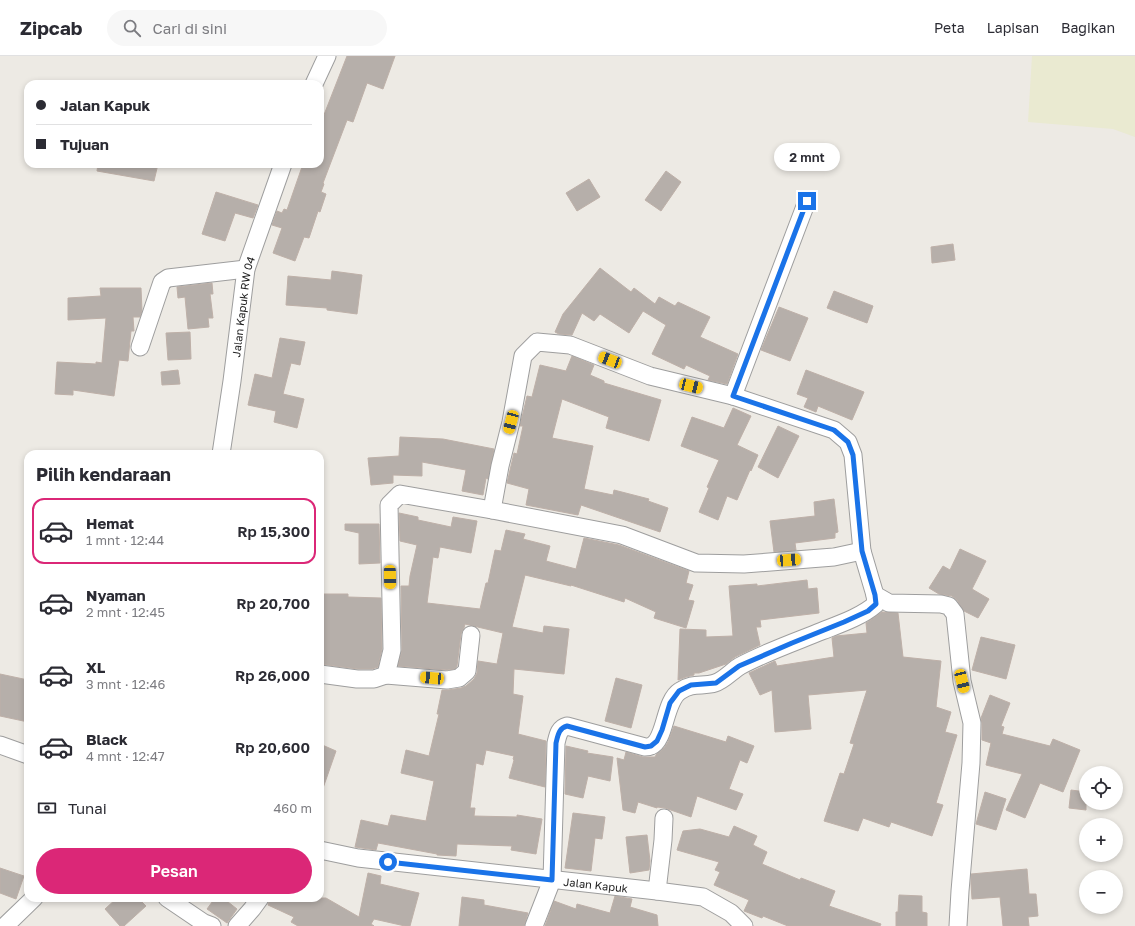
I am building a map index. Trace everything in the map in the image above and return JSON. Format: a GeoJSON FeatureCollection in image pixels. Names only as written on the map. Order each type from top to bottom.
{"type":"FeatureCollection","features":[{"type":"Feature","properties":{"kind":"street"},"geometry":{"type":"LineString","coordinates":[[316,80],[327,56]]}},
{"type":"Feature","properties":{"kind":"street","name":"Jalan Kapuk RW 04"},"geometry":{"type":"LineString","coordinates":[[222,450],[246,269],[282,168]]}},
{"type":"Feature","properties":{"kind":"street"},"geometry":{"type":"LineString","coordinates":[[733,396],[807,201]]}},
{"type":"Feature","properties":{"kind":"street"},"geometry":{"type":"LineString","coordinates":[[140,347],[162,282],[168,278],[246,269]]}},
{"type":"Feature","properties":{"kind":"street"},"geometry":{"type":"LineString","coordinates":[[492,510],[500,466],[511,422],[523,356],[537,342],[570,345],[650,376],[733,396],[834,430],[848,442],[853,455],[862,551],[875,595],[876,604],[868,611],[844,622],[739,666],[716,683],[691,685],[679,691],[670,703],[657,741],[651,746],[645,747],[567,726],[563,727],[559,731],[556,743],[552,880],[534,926]]}},
{"type":"Feature","properties":{"kind":"street"},"geometry":{"type":"LineString","coordinates":[[386,674],[392,650],[389,505],[400,494],[622,535],[696,562],[744,564],[834,557],[862,551]]}},
{"type":"Feature","properties":{"kind":"street"},"geometry":{"type":"LineString","coordinates":[[875,595],[889,602],[941,604],[949,606],[955,614],[962,681],[972,723],[971,763],[958,926]]}},
{"type":"Feature","properties":{"kind":"street"},"geometry":{"type":"LineString","coordinates":[[324,675],[357,679],[374,679],[386,674],[447,680],[459,678],[467,671],[471,635]]}},
{"type":"Feature","properties":{"kind":"street"},"geometry":{"type":"LineString","coordinates":[[0,745],[24,753]]}},
{"type":"Feature","properties":{"kind":"street"},"geometry":{"type":"LineString","coordinates":[[657,891],[664,818]]}},
{"type":"Feature","properties":{"kind":"street","name":"Jalan Kapuk"},"geometry":{"type":"LineString","coordinates":[[324,851],[358,858],[703,897],[731,913],[744,926]]}},
{"type":"Feature","properties":{"kind":"street"},"geometry":{"type":"LineString","coordinates":[[5,926],[30,902]]}},
{"type":"Feature","properties":{"kind":"street"},"geometry":{"type":"LineString","coordinates":[[173,902],[204,923],[212,926]]}},
{"type":"Feature","properties":{"kind":"street"},"geometry":{"type":"LineString","coordinates":[[237,926],[257,902]]}},
{"type":"Feature","properties":{"kind":"green space"},"geometry":{"type":"Polygon","coordinates":[[[1032,56],[1135,56],[1135,137],[1113,129],[1028,122],[1032,56]]]}},
{"type":"Feature","properties":{"kind":"building"},"geometry":{"type":"Polygon","coordinates":[[[347,56],[395,56],[383,89],[367,83],[353,122],[347,120],[323,183],[321,192],[326,194],[320,212],[318,211],[309,238],[304,237],[295,261],[273,253],[282,228],[272,225],[277,211],[282,213],[284,209],[287,210],[302,168],[324,168],[324,115],[347,56]]]}},
{"type":"Feature","properties":{"kind":"building"},"geometry":{"type":"Polygon","coordinates":[[[97,168],[157,168],[154,181],[97,171],[97,168]]]}},
{"type":"Feature","properties":{"kind":"building"},"geometry":{"type":"Polygon","coordinates":[[[666,171],[681,182],[661,211],[645,200],[666,171]]]}},
{"type":"Feature","properties":{"kind":"building"},"geometry":{"type":"Polygon","coordinates":[[[589,179],[600,197],[577,211],[566,193],[589,179]]]}},
{"type":"Feature","properties":{"kind":"building"},"geometry":{"type":"Polygon","coordinates":[[[216,192],[258,205],[253,218],[235,213],[225,241],[202,234],[216,192]]]}},
{"type":"Feature","properties":{"kind":"building"},"geometry":{"type":"Polygon","coordinates":[[[953,244],[955,260],[932,263],[931,247],[953,244]]]}},
{"type":"Feature","properties":{"kind":"building"},"geometry":{"type":"Polygon","coordinates":[[[600,268],[631,292],[634,288],[655,304],[659,297],[675,306],[678,302],[710,317],[700,337],[738,354],[727,384],[708,380],[710,376],[686,365],[684,369],[652,354],[666,325],[643,311],[629,333],[600,314],[594,321],[582,313],[572,335],[559,334],[555,332],[563,314],[600,268]]]}},
{"type":"Feature","properties":{"kind":"building"},"geometry":{"type":"Polygon","coordinates":[[[332,271],[362,275],[357,314],[327,310],[327,308],[286,305],[288,276],[331,280],[332,271]]]}},
{"type":"Feature","properties":{"kind":"building"},"geometry":{"type":"Polygon","coordinates":[[[212,283],[213,294],[210,294],[213,318],[208,318],[209,327],[188,329],[185,297],[178,298],[177,287],[212,283]]]}},
{"type":"Feature","properties":{"kind":"building"},"geometry":{"type":"Polygon","coordinates":[[[100,288],[141,288],[142,311],[140,317],[133,317],[134,331],[131,331],[128,361],[119,360],[114,396],[73,390],[73,395],[55,394],[57,362],[102,363],[106,318],[68,320],[68,298],[101,296],[100,288]]]}},
{"type":"Feature","properties":{"kind":"building"},"geometry":{"type":"Polygon","coordinates":[[[834,291],[873,306],[867,323],[827,308],[834,291]]]}},
{"type":"Feature","properties":{"kind":"building"},"geometry":{"type":"Polygon","coordinates":[[[779,307],[808,318],[790,361],[761,350],[779,307]]]}},
{"type":"Feature","properties":{"kind":"building"},"geometry":{"type":"Polygon","coordinates":[[[190,332],[191,359],[168,360],[166,333],[190,332]]]}},
{"type":"Feature","properties":{"kind":"building"},"geometry":{"type":"Polygon","coordinates":[[[280,338],[305,342],[300,365],[291,363],[283,394],[304,399],[297,428],[274,422],[276,411],[248,405],[255,374],[272,378],[280,338]]]}},
{"type":"Feature","properties":{"kind":"building"},"geometry":{"type":"Polygon","coordinates":[[[572,356],[594,365],[590,375],[604,381],[604,383],[661,400],[649,441],[606,428],[609,417],[562,399],[552,438],[593,446],[584,489],[613,495],[614,490],[649,499],[648,501],[668,508],[660,532],[581,505],[578,515],[526,505],[529,489],[507,483],[514,453],[517,454],[523,426],[520,426],[527,396],[532,397],[540,365],[566,371],[572,356]]]}},
{"type":"Feature","properties":{"kind":"building"},"geometry":{"type":"Polygon","coordinates":[[[178,370],[180,384],[162,385],[161,372],[178,370]]]}},
{"type":"Feature","properties":{"kind":"building"},"geometry":{"type":"Polygon","coordinates":[[[806,370],[864,392],[852,420],[818,406],[816,412],[804,407],[808,398],[797,394],[806,370]]]}},
{"type":"Feature","properties":{"kind":"building"},"geometry":{"type":"Polygon","coordinates":[[[733,408],[751,416],[737,445],[758,455],[737,500],[727,496],[718,520],[699,512],[709,488],[707,487],[719,460],[681,446],[692,417],[724,428],[733,408]]]}},
{"type":"Feature","properties":{"kind":"building"},"geometry":{"type":"Polygon","coordinates":[[[778,426],[799,436],[778,478],[758,467],[778,426]]]}},
{"type":"Feature","properties":{"kind":"building"},"geometry":{"type":"Polygon","coordinates":[[[400,437],[443,439],[494,449],[483,495],[462,491],[466,470],[422,462],[422,476],[393,475],[393,483],[371,485],[368,458],[399,456],[400,437]]]}},
{"type":"Feature","properties":{"kind":"building"},"geometry":{"type":"Polygon","coordinates":[[[834,499],[838,532],[835,533],[835,538],[795,543],[796,550],[774,552],[770,521],[815,516],[814,502],[834,499]]]}},
{"type":"Feature","properties":{"kind":"building"},"geometry":{"type":"Polygon","coordinates":[[[399,513],[418,517],[418,520],[451,527],[453,517],[477,521],[471,553],[440,547],[438,558],[433,557],[427,603],[480,609],[486,583],[488,583],[495,550],[501,551],[506,530],[525,534],[523,539],[550,546],[546,561],[576,569],[584,538],[619,545],[689,571],[686,583],[693,585],[688,600],[694,601],[686,628],[654,618],[656,612],[625,598],[624,602],[571,585],[525,575],[512,627],[543,633],[544,626],[569,629],[564,674],[514,669],[513,694],[523,696],[518,734],[546,741],[545,787],[509,778],[514,756],[486,750],[483,765],[476,763],[470,808],[475,808],[474,816],[517,817],[517,815],[542,819],[536,854],[511,850],[512,846],[457,844],[456,856],[437,855],[378,843],[376,850],[355,847],[361,820],[388,826],[391,815],[426,821],[434,781],[401,773],[406,750],[429,756],[439,714],[437,714],[442,690],[466,686],[474,679],[477,673],[478,661],[497,664],[503,633],[465,624],[461,634],[457,666],[455,669],[447,670],[398,666],[402,650],[401,586],[409,586],[417,545],[400,541],[399,513]]]}},
{"type":"Feature","properties":{"kind":"building"},"geometry":{"type":"Polygon","coordinates":[[[345,524],[379,524],[380,563],[359,564],[359,533],[345,530],[345,524]]]}},
{"type":"Feature","properties":{"kind":"building"},"geometry":{"type":"Polygon","coordinates":[[[960,549],[986,561],[972,589],[989,599],[978,618],[964,611],[957,600],[952,596],[939,594],[929,588],[943,566],[950,570],[960,549]]]}},
{"type":"Feature","properties":{"kind":"building"},"geometry":{"type":"Polygon","coordinates":[[[807,580],[808,589],[817,588],[819,613],[760,620],[761,627],[756,627],[760,645],[735,657],[726,664],[699,673],[694,673],[694,675],[678,680],[680,629],[706,630],[706,637],[733,636],[729,586],[757,584],[757,586],[807,580]]]}},
{"type":"Feature","properties":{"kind":"building"},"geometry":{"type":"Polygon","coordinates":[[[324,594],[348,594],[348,597],[381,598],[382,649],[378,667],[372,669],[358,669],[324,665],[324,594]]]}},
{"type":"Feature","properties":{"kind":"building"},"geometry":{"type":"Polygon","coordinates":[[[882,612],[898,613],[903,657],[941,661],[936,707],[951,712],[945,732],[957,735],[936,803],[943,805],[932,836],[891,822],[889,827],[863,818],[858,831],[824,821],[840,773],[844,774],[854,744],[850,743],[867,690],[808,695],[811,729],[775,732],[772,690],[760,695],[749,673],[775,661],[777,666],[834,657],[832,638],[836,636],[867,633],[866,623],[882,612]]]}},
{"type":"Feature","properties":{"kind":"building"},"geometry":{"type":"Polygon","coordinates":[[[981,637],[1015,645],[1006,679],[972,670],[981,637]]]}},
{"type":"Feature","properties":{"kind":"building"},"geometry":{"type":"Polygon","coordinates":[[[0,674],[24,679],[24,721],[0,716],[0,674]]]}},
{"type":"Feature","properties":{"kind":"building"},"geometry":{"type":"Polygon","coordinates":[[[616,678],[642,685],[631,728],[605,721],[616,678]]]}},
{"type":"Feature","properties":{"kind":"building"},"geometry":{"type":"Polygon","coordinates":[[[990,695],[1010,703],[1001,726],[1004,727],[1002,734],[1050,746],[1053,739],[1080,750],[1063,792],[1040,783],[1025,818],[1006,810],[1022,774],[986,765],[991,743],[982,740],[981,718],[990,695]]]}},
{"type":"Feature","properties":{"kind":"building"},"geometry":{"type":"Polygon","coordinates":[[[674,726],[726,742],[728,736],[754,746],[747,763],[740,760],[729,789],[743,794],[736,810],[697,796],[691,817],[665,808],[657,808],[638,802],[635,813],[623,810],[617,758],[624,760],[626,752],[643,757],[655,757],[668,742],[674,726]]]}},
{"type":"Feature","properties":{"kind":"building"},"geometry":{"type":"Polygon","coordinates":[[[324,746],[336,751],[324,785],[324,746]]]}},
{"type":"Feature","properties":{"kind":"building"},"geometry":{"type":"Polygon","coordinates":[[[566,746],[588,751],[587,753],[613,757],[610,781],[588,776],[583,798],[565,794],[566,746]]]}},
{"type":"Feature","properties":{"kind":"building"},"geometry":{"type":"Polygon","coordinates":[[[1071,790],[1079,791],[1079,809],[1069,808],[1071,790]]]}},
{"type":"Feature","properties":{"kind":"building"},"geometry":{"type":"Polygon","coordinates":[[[985,792],[1006,799],[996,830],[976,824],[985,792]]]}},
{"type":"Feature","properties":{"kind":"building"},"geometry":{"type":"Polygon","coordinates":[[[573,813],[605,817],[602,839],[595,838],[591,871],[565,868],[573,813]]]}},
{"type":"Feature","properties":{"kind":"building"},"geometry":{"type":"Polygon","coordinates":[[[734,826],[757,836],[753,845],[767,852],[762,864],[800,880],[801,878],[835,891],[829,906],[881,924],[880,926],[788,926],[763,916],[762,918],[744,911],[749,900],[714,885],[720,872],[715,870],[719,862],[677,850],[683,831],[700,829],[729,837],[734,826]]]}},
{"type":"Feature","properties":{"kind":"building"},"geometry":{"type":"Polygon","coordinates":[[[647,835],[650,861],[649,870],[630,873],[626,837],[647,835]]]}},
{"type":"Feature","properties":{"kind":"building"},"geometry":{"type":"Polygon","coordinates":[[[0,868],[24,876],[16,899],[0,893],[0,868]]]}},
{"type":"Feature","properties":{"kind":"building"},"geometry":{"type":"Polygon","coordinates":[[[1027,869],[1029,894],[1036,894],[1038,916],[1028,917],[1029,926],[1003,926],[1000,897],[972,899],[971,874],[1027,869]]]}},
{"type":"Feature","properties":{"kind":"building"},"geometry":{"type":"Polygon","coordinates":[[[368,873],[381,876],[380,884],[419,893],[410,926],[374,919],[371,924],[374,926],[298,926],[291,922],[294,917],[268,905],[269,902],[324,902],[324,898],[326,898],[359,917],[368,873]]]}},
{"type":"Feature","properties":{"kind":"building"},"geometry":{"type":"Polygon","coordinates":[[[899,895],[922,896],[922,912],[927,913],[927,926],[896,926],[896,912],[898,912],[899,895]]]}},
{"type":"Feature","properties":{"kind":"building"},"geometry":{"type":"Polygon","coordinates":[[[615,896],[632,899],[630,907],[657,915],[658,926],[545,926],[554,901],[576,909],[577,904],[610,913],[615,896]]]}},
{"type":"Feature","properties":{"kind":"building"},"geometry":{"type":"Polygon","coordinates":[[[462,897],[484,900],[484,905],[528,913],[524,926],[459,926],[462,897]]]}},
{"type":"Feature","properties":{"kind":"building"},"geometry":{"type":"Polygon","coordinates":[[[113,902],[142,902],[146,906],[124,926],[120,926],[105,909],[113,902]]]}},
{"type":"Feature","properties":{"kind":"building"},"geometry":{"type":"Polygon","coordinates":[[[212,902],[228,902],[237,909],[227,923],[207,909],[212,902]]]}},
{"type":"Feature","properties":{"kind":"route"},"geometry":{"type":"LineString","coordinates":[[388,862],[552,880],[556,743],[559,731],[563,727],[567,726],[645,747],[651,746],[657,741],[670,703],[679,691],[691,685],[716,683],[739,666],[844,622],[868,611],[876,604],[875,595],[862,551],[853,455],[848,442],[834,430],[733,396],[807,201]]}}]}
